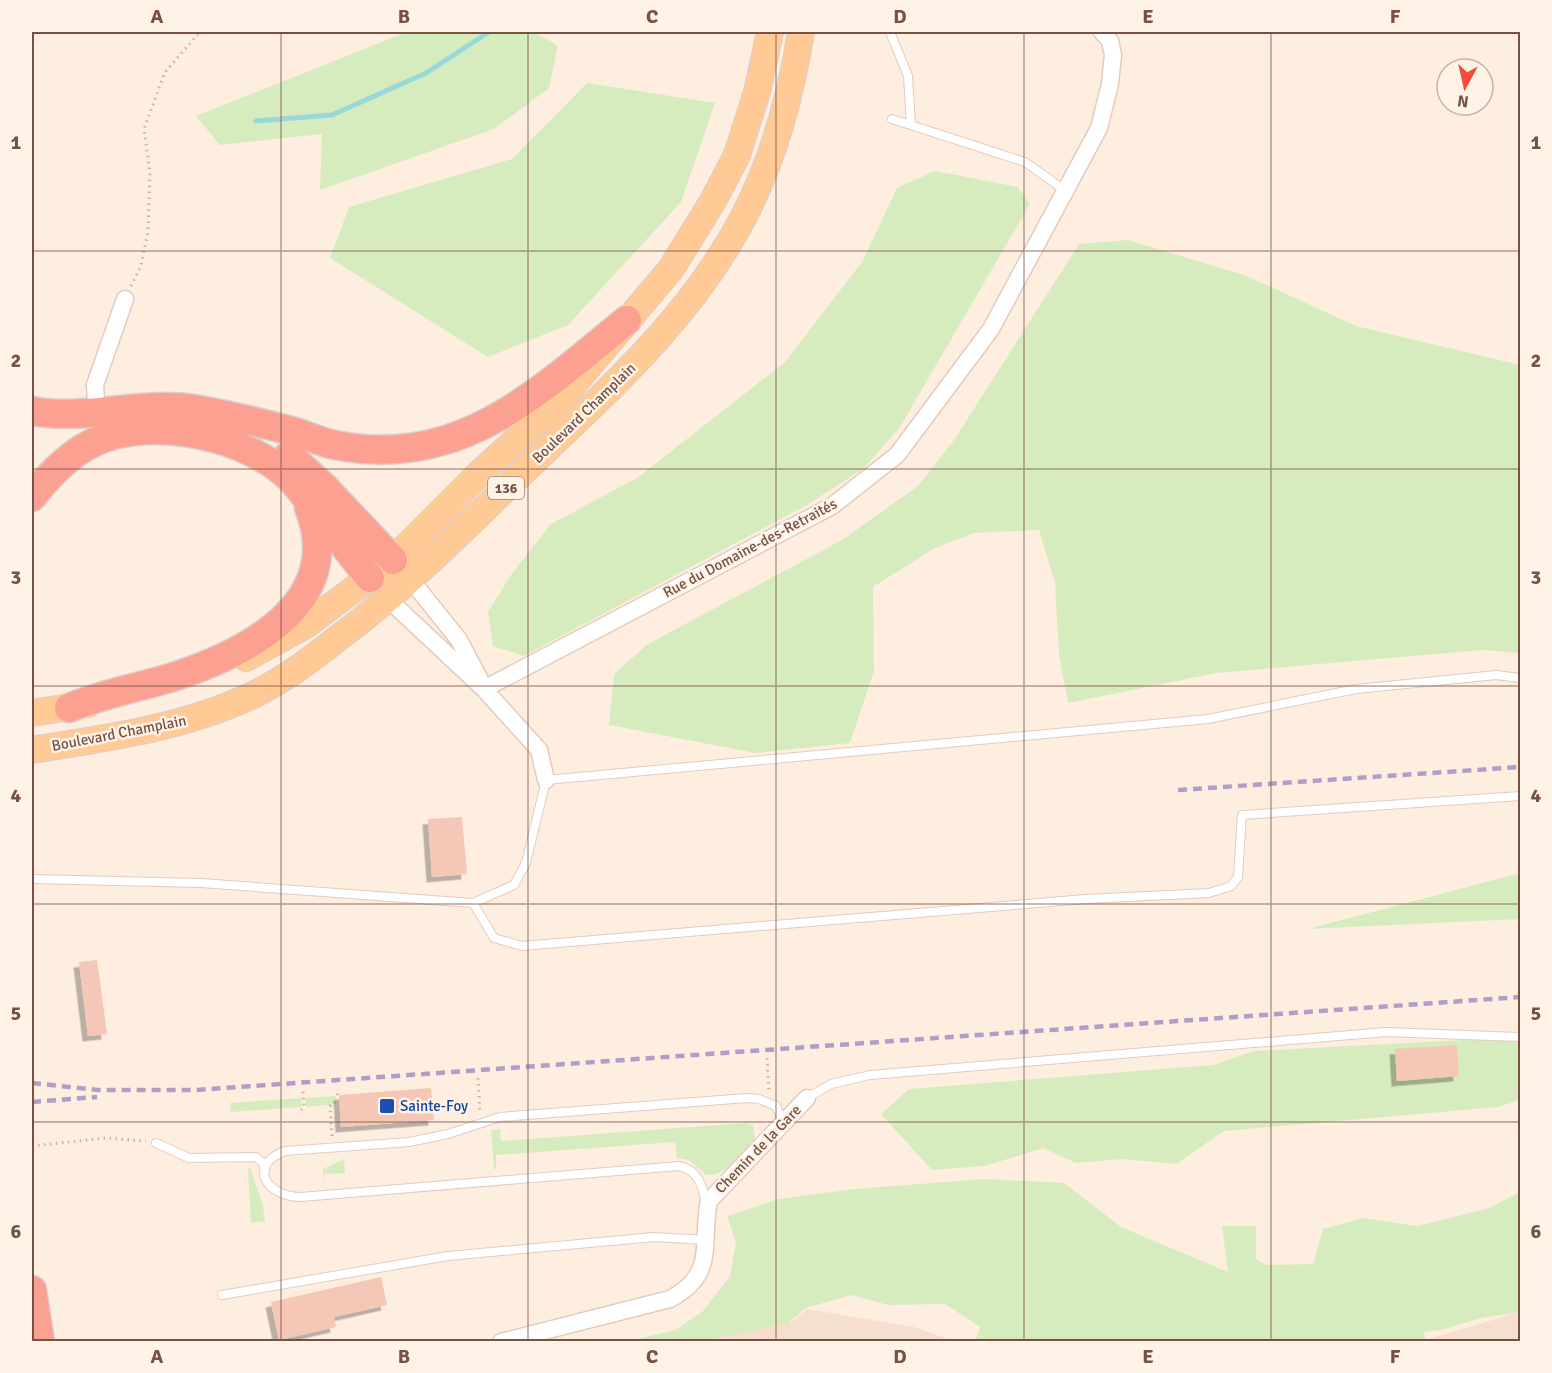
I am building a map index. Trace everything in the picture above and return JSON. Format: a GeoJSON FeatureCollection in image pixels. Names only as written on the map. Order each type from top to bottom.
{"type":"FeatureCollection","features":[{"type":"Feature","properties":{"kind":"highway"},"geometry":{"type":"LineString","coordinates":[[32,411],[53,414],[154,408],[193,409],[289,431],[333,445],[378,450],[425,447],[456,437],[532,398],[627,320]]}},
{"type":"Feature","properties":{"kind":"highway"},"geometry":{"type":"LineString","coordinates":[[217,415],[244,425],[283,449],[324,488],[402,571]]}},
{"type":"Feature","properties":{"kind":"highway"},"geometry":{"type":"LineString","coordinates":[[32,497],[62,465],[85,447],[102,440],[152,430],[199,435],[249,450],[285,474],[370,578]]}},
{"type":"Feature","properties":{"kind":"highway"},"geometry":{"type":"LineString","coordinates":[[69,708],[96,696],[170,678],[211,663],[259,637],[288,615],[308,590],[318,557],[316,524],[305,497]]}},
{"type":"Feature","properties":{"kind":"highway"},"geometry":{"type":"LineString","coordinates":[[32,1290],[40,1341]]}},
{"type":"Feature","properties":{"kind":"main road","name":"Boulevard Champlain"},"geometry":{"type":"LineString","coordinates":[[32,750],[168,726],[217,711],[294,673],[389,600],[402,571],[482,472],[562,398],[671,269],[713,201],[737,155],[758,92],[770,32]]}},
{"type":"Feature","properties":{"kind":"main road","name":"Boulevard Champlain"},"geometry":{"type":"LineString","coordinates":[[32,713],[142,695],[183,684],[233,665],[306,625],[370,578],[402,571],[650,350],[697,291],[743,218],[767,164],[785,111],[801,32]]}},
{"type":"Feature","properties":{"kind":"main road"},"geometry":{"type":"LineString","coordinates":[[370,578],[389,600]]}},
{"type":"Feature","properties":{"kind":"street","name":"Rue du Domaine-des-Retraités"},"geometry":{"type":"LineString","coordinates":[[484,689],[832,506],[897,455],[991,329],[1099,128],[1110,84],[1113,55],[1110,41],[1102,32]]}},
{"type":"Feature","properties":{"kind":"street"},"geometry":{"type":"LineString","coordinates":[[102,440],[96,412],[95,385],[125,299]]}},
{"type":"Feature","properties":{"kind":"street"},"geometry":{"type":"LineString","coordinates":[[402,571],[459,640],[484,689]]}},
{"type":"Feature","properties":{"kind":"street"},"geometry":{"type":"LineString","coordinates":[[389,600],[484,689],[539,750],[546,780]]}},
{"type":"Feature","properties":{"kind":"street","name":"Chemin de la Gare"},"geometry":{"type":"LineString","coordinates":[[501,1341],[670,1299],[694,1282],[706,1255],[707,1211],[716,1191],[777,1132],[807,1098]]}},
{"type":"Feature","properties":{"kind":"lane"},"geometry":{"type":"LineString","coordinates":[[890,32],[908,76],[911,125]]}},
{"type":"Feature","properties":{"kind":"lane"},"geometry":{"type":"LineString","coordinates":[[891,119],[1024,162],[1066,192]]}},
{"type":"Feature","properties":{"kind":"lane"},"geometry":{"type":"LineString","coordinates":[[32,879],[201,884],[473,903],[514,885],[526,862],[546,780],[1208,719],[1356,689],[1496,675],[1521,678]]}},
{"type":"Feature","properties":{"kind":"lane"},"geometry":{"type":"LineString","coordinates":[[473,903],[494,938],[522,946],[1075,900],[1209,893],[1230,886],[1238,877],[1242,815],[1521,796]]}},
{"type":"Feature","properties":{"kind":"lane"},"geometry":{"type":"LineString","coordinates":[[807,1098],[831,1084],[882,1074],[1386,1032],[1521,1037]]}},
{"type":"Feature","properties":{"kind":"lane"},"geometry":{"type":"LineString","coordinates":[[265,1170],[268,1161],[281,1152],[426,1139],[500,1117],[747,1098],[770,1102],[776,1106],[780,1115],[777,1132]]}},
{"type":"Feature","properties":{"kind":"lane"},"geometry":{"type":"LineString","coordinates":[[156,1143],[189,1158],[250,1155],[260,1159],[267,1182],[273,1190],[285,1196],[301,1197],[679,1166],[692,1171],[699,1178],[707,1211]]}},
{"type":"Feature","properties":{"kind":"lane"},"geometry":{"type":"LineString","coordinates":[[222,1295],[448,1256],[654,1237],[707,1240]]}},
{"type":"Feature","properties":{"kind":"path"},"geometry":{"type":"LineString","coordinates":[[125,299],[141,266],[148,231],[150,173],[144,129],[165,72],[200,32]]}},
{"type":"Feature","properties":{"kind":"path"},"geometry":{"type":"LineString","coordinates":[[767,1058],[770,1102]]}},
{"type":"Feature","properties":{"kind":"path"},"geometry":{"type":"LineString","coordinates":[[478,1078],[481,1122]]}},
{"type":"Feature","properties":{"kind":"path"},"geometry":{"type":"LineString","coordinates":[[332,1147],[330,1106],[338,1105],[337,1089]]}},
{"type":"Feature","properties":{"kind":"path"},"geometry":{"type":"LineString","coordinates":[[301,1110],[304,1107],[303,1091]]}},
{"type":"Feature","properties":{"kind":"path"},"geometry":{"type":"LineString","coordinates":[[32,1146],[106,1138],[156,1143]]}},
{"type":"Feature","properties":{"kind":"shaded area"},"geometry":{"type":"Polygon","coordinates":[[[807,1309],[914,1327],[954,1341],[690,1342],[792,1322],[807,1309]]]}},
{"type":"Feature","properties":{"kind":"shaded area"},"geometry":{"type":"Polygon","coordinates":[[[1520,1312],[1520,1341],[1417,1342],[1435,1337],[1520,1312]]]}},
{"type":"Feature","properties":{"kind":"green space"},"geometry":{"type":"Polygon","coordinates":[[[407,32],[533,32],[558,46],[549,88],[494,129],[320,190],[322,134],[220,145],[196,116],[407,32]]]}},
{"type":"Feature","properties":{"kind":"green space"},"geometry":{"type":"Polygon","coordinates":[[[587,83],[715,103],[681,202],[568,325],[488,357],[330,258],[349,207],[512,159],[587,83]]]}},
{"type":"Feature","properties":{"kind":"green space"},"geometry":{"type":"Polygon","coordinates":[[[935,171],[1018,187],[1030,204],[900,427],[864,468],[809,504],[524,656],[493,646],[488,612],[511,575],[551,524],[637,478],[785,362],[862,262],[897,188],[935,171]]]}},
{"type":"Feature","properties":{"kind":"green space"},"geometry":{"type":"Polygon","coordinates":[[[1128,240],[1247,276],[1356,326],[1520,365],[1520,653],[1482,650],[1216,673],[1068,703],[1059,654],[1055,583],[1039,530],[974,533],[933,549],[873,587],[874,671],[850,743],[756,753],[609,725],[614,674],[648,644],[842,540],[918,486],[954,440],[1079,244],[1128,240]]]}},
{"type":"Feature","properties":{"kind":"green space"},"geometry":{"type":"Polygon","coordinates":[[[1520,873],[1520,919],[1308,929],[1520,873]]]}},
{"type":"Feature","properties":{"kind":"green space"},"geometry":{"type":"Polygon","coordinates":[[[1519,1037],[1520,1100],[1498,1107],[1224,1131],[1176,1164],[1123,1159],[1076,1163],[1043,1148],[985,1166],[932,1170],[881,1114],[909,1089],[1213,1065],[1254,1051],[1519,1037]]]}},
{"type":"Feature","properties":{"kind":"green space"},"geometry":{"type":"Polygon","coordinates":[[[336,1096],[336,1104],[306,1107],[306,1098],[336,1096]]]}},
{"type":"Feature","properties":{"kind":"green space"},"geometry":{"type":"Polygon","coordinates":[[[301,1098],[302,1107],[231,1112],[230,1103],[301,1098]]]}},
{"type":"Feature","properties":{"kind":"green space"},"geometry":{"type":"Polygon","coordinates":[[[747,1123],[753,1126],[755,1140],[734,1164],[713,1175],[706,1175],[689,1160],[677,1158],[675,1142],[496,1155],[496,1169],[494,1169],[491,1130],[500,1129],[501,1141],[747,1123]]]}},
{"type":"Feature","properties":{"kind":"green space"},"geometry":{"type":"Polygon","coordinates":[[[344,1159],[345,1173],[324,1174],[323,1188],[323,1169],[344,1159]]]}},
{"type":"Feature","properties":{"kind":"green space"},"geometry":{"type":"Polygon","coordinates":[[[250,1167],[261,1199],[265,1221],[251,1223],[248,1169],[250,1167]]]}},
{"type":"Feature","properties":{"kind":"green space"},"geometry":{"type":"Polygon","coordinates":[[[984,1179],[1064,1183],[1121,1227],[1228,1272],[1222,1226],[1256,1226],[1256,1259],[1266,1265],[1313,1264],[1323,1229],[1363,1218],[1417,1226],[1489,1208],[1520,1192],[1520,1312],[1481,1318],[1441,1330],[1424,1332],[1426,1341],[975,1342],[980,1327],[945,1304],[888,1305],[851,1295],[806,1308],[788,1323],[704,1341],[627,1341],[676,1330],[703,1311],[730,1276],[736,1242],[727,1216],[778,1199],[855,1189],[984,1179]]]}},
{"type":"Feature","properties":{"kind":"building"},"geometry":{"type":"Polygon","coordinates":[[[462,817],[467,874],[432,877],[428,819],[462,817]]]}},
{"type":"Feature","properties":{"kind":"building"},"geometry":{"type":"Polygon","coordinates":[[[97,960],[107,1034],[88,1036],[79,962],[97,960]]]}},
{"type":"Feature","properties":{"kind":"building"},"geometry":{"type":"Polygon","coordinates":[[[1457,1045],[1459,1076],[1397,1081],[1395,1049],[1457,1045]]]}},
{"type":"Feature","properties":{"kind":"building"},"geometry":{"type":"Polygon","coordinates":[[[431,1088],[434,1120],[341,1127],[339,1095],[431,1088]]]}},
{"type":"Feature","properties":{"kind":"building"},"geometry":{"type":"Polygon","coordinates":[[[381,1277],[387,1305],[334,1317],[336,1327],[279,1340],[271,1302],[381,1277]]]}},
{"type":"Feature","properties":{"kind":"waterway"},"geometry":{"type":"LineString","coordinates":[[256,121],[332,115],[426,73],[489,32]]}},
{"type":"Feature","properties":{"kind":"railway"},"geometry":{"type":"LineString","coordinates":[[1178,790],[1520,767]]}},
{"type":"Feature","properties":{"kind":"railway"},"geometry":{"type":"LineString","coordinates":[[32,1083],[98,1090],[196,1090],[1520,997]]}},
{"type":"Feature","properties":{"kind":"railway"},"geometry":{"type":"LineString","coordinates":[[32,1102],[97,1097]]}},
{"type":"Feature","properties":{"kind":"place","name":"Sainte-Foy"},"geometry":{"type":"Point","coordinates":[387,1106]}}]}
